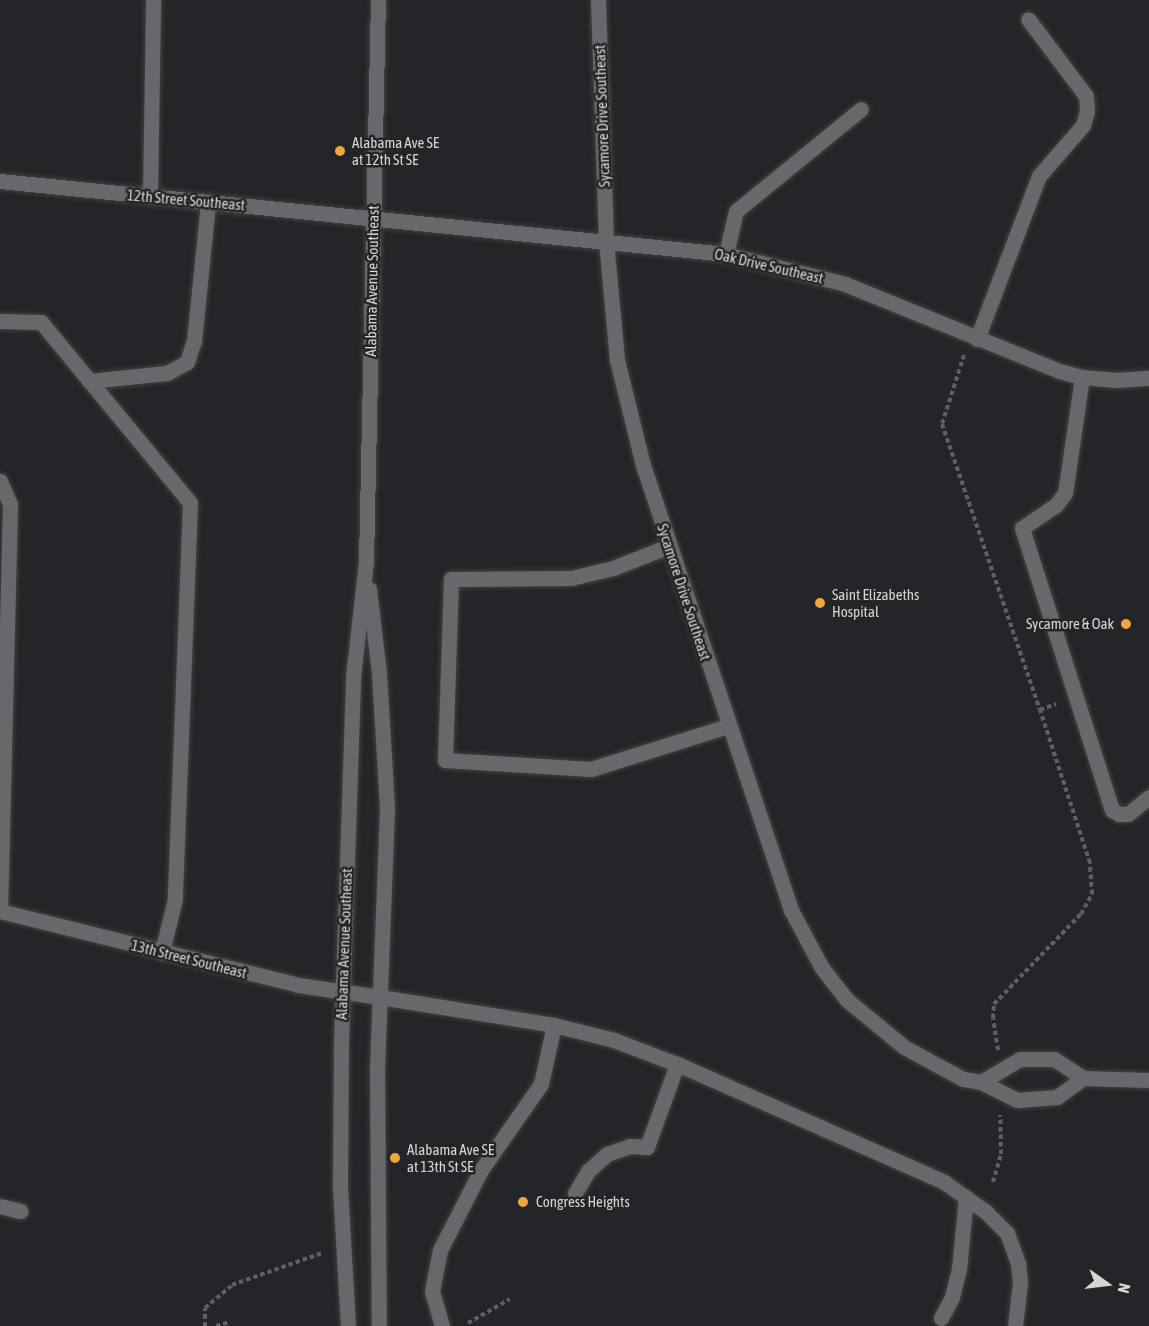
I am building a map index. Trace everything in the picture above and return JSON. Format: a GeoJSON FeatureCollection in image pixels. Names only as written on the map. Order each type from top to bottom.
{"type":"FeatureCollection","features":[{"type":"Feature","properties":{"kind":"street"},"geometry":{"type":"LineString","coordinates":[[150,197],[153,0]]}},
{"type":"Feature","properties":{"kind":"street","name":"Alabama Avenue Southeast"},"geometry":{"type":"LineString","coordinates":[[348,1326],[340,1187],[343,991],[353,677],[366,562],[378,0]]}},
{"type":"Feature","properties":{"kind":"street","name":"Sycamore Drive Southeast"},"geometry":{"type":"LineString","coordinates":[[598,0],[606,241],[617,360],[644,465],[669,546],[790,910],[822,968],[847,1000],[904,1047],[963,1079],[981,1082],[1017,1100],[1057,1097],[1083,1078]]}},
{"type":"Feature","properties":{"kind":"street"},"geometry":{"type":"LineString","coordinates":[[974,338],[1039,176],[1083,125],[1087,111],[1086,96],[1028,19]]}},
{"type":"Feature","properties":{"kind":"street"},"geometry":{"type":"LineString","coordinates":[[726,254],[736,211],[861,109]]}},
{"type":"Feature","properties":{"kind":"street","name":"12th Street Southeast"},"geometry":{"type":"LineString","coordinates":[[0,181],[373,218]]}},
{"type":"Feature","properties":{"kind":"street"},"geometry":{"type":"LineString","coordinates":[[89,381],[167,373],[187,362],[194,341],[208,202]]}},
{"type":"Feature","properties":{"kind":"street","name":"Oak Drive Southeast"},"geometry":{"type":"LineString","coordinates":[[373,218],[726,254],[845,284],[1059,371],[1082,377],[1117,380],[1149,378]]}},
{"type":"Feature","properties":{"kind":"street"},"geometry":{"type":"LineString","coordinates":[[0,321],[41,322],[190,503],[175,899],[162,952]]}},
{"type":"Feature","properties":{"kind":"street"},"geometry":{"type":"LineString","coordinates":[[1082,377],[1065,493],[1056,505],[1022,528],[1112,810],[1119,814],[1128,814],[1149,797]]}},
{"type":"Feature","properties":{"kind":"street"},"geometry":{"type":"LineString","coordinates":[[0,911],[10,505],[4,487]]}},
{"type":"Feature","properties":{"kind":"street"},"geometry":{"type":"LineString","coordinates":[[669,546],[613,568],[571,578],[451,579],[445,760],[591,769],[728,726]]}},
{"type":"Feature","properties":{"kind":"street","name":"Alabama Avenue Southeast"},"geometry":{"type":"LineString","coordinates":[[366,562],[379,674],[386,788],[377,1069],[379,1326]]}},
{"type":"Feature","properties":{"kind":"street","name":"13th Street Southeast"},"geometry":{"type":"LineString","coordinates":[[0,911],[298,985],[554,1025],[614,1040],[677,1064],[931,1176],[966,1197],[996,1221],[1007,1233],[1013,1248],[1020,1283],[1015,1326]]}},
{"type":"Feature","properties":{"kind":"street"},"geometry":{"type":"LineString","coordinates":[[442,1326],[434,1305],[432,1291],[440,1250],[460,1207],[486,1162],[538,1090],[547,1066],[554,1025]]}},
{"type":"Feature","properties":{"kind":"street"},"geometry":{"type":"LineString","coordinates":[[981,1082],[1020,1059],[1054,1059],[1083,1078],[1149,1080]]}},
{"type":"Feature","properties":{"kind":"street"},"geometry":{"type":"LineString","coordinates":[[575,1193],[588,1171],[608,1154],[630,1146],[647,1147],[677,1064]]}},
{"type":"Feature","properties":{"kind":"street"},"geometry":{"type":"LineString","coordinates":[[941,1318],[954,1290],[960,1269],[966,1197]]}},
{"type":"Feature","properties":{"kind":"street"},"geometry":{"type":"LineString","coordinates":[[0,1206],[20,1211]]}},
{"type":"Feature","properties":{"kind":"path"},"geometry":{"type":"LineString","coordinates":[[974,338],[942,424],[1090,863],[1092,894],[1081,914],[994,1004],[993,1018],[998,1050]]}},
{"type":"Feature","properties":{"kind":"path"},"geometry":{"type":"LineString","coordinates":[[1040,710],[1077,697]]}},
{"type":"Feature","properties":{"kind":"path"},"geometry":{"type":"LineString","coordinates":[[993,1182],[1001,1154],[999,1111]]}},
{"type":"Feature","properties":{"kind":"path"},"geometry":{"type":"LineString","coordinates":[[205,1326],[205,1308],[232,1285],[323,1253]]}},
{"type":"Feature","properties":{"kind":"path"},"geometry":{"type":"LineString","coordinates":[[468,1323],[510,1299]]}},
{"type":"Feature","properties":{"kind":"path"},"geometry":{"type":"LineString","coordinates":[[216,1326],[230,1322]]}},
{"type":"Feature","properties":{"kind":"place","name":"Alabama Ave SE at 12th St SE"},"geometry":{"type":"Point","coordinates":[340,151]}},
{"type":"Feature","properties":{"kind":"place","name":"Saint Elizabeths Hospital"},"geometry":{"type":"Point","coordinates":[820,603]}},
{"type":"Feature","properties":{"kind":"place","name":"Sycamore & Oak"},"geometry":{"type":"Point","coordinates":[1126,624]}},
{"type":"Feature","properties":{"kind":"place","name":"Alabama Ave SE at 13th St SE"},"geometry":{"type":"Point","coordinates":[395,1158]}},
{"type":"Feature","properties":{"kind":"place","name":"Congress Heights"},"geometry":{"type":"Point","coordinates":[523,1202]}}]}
